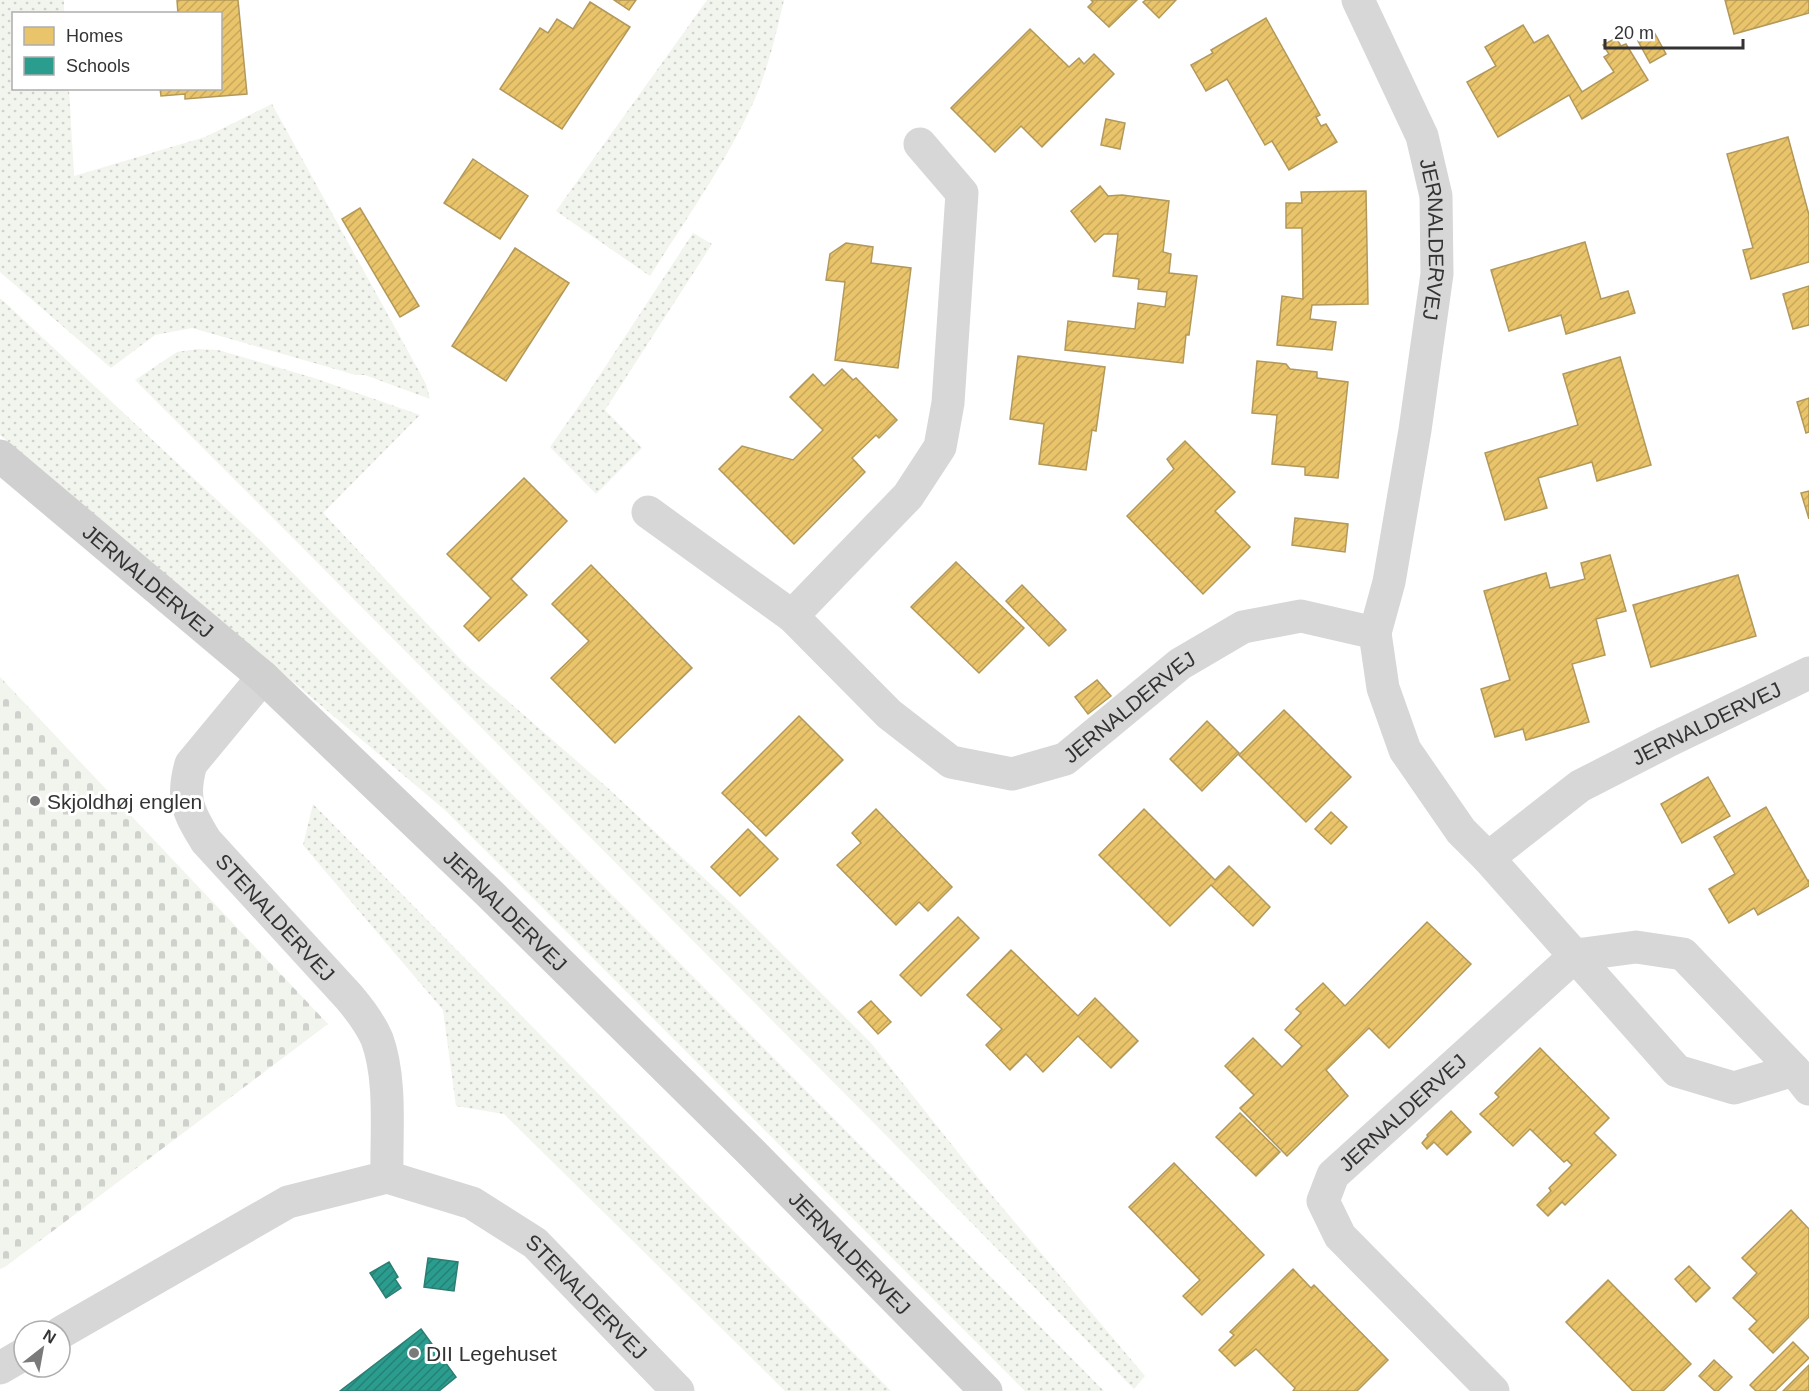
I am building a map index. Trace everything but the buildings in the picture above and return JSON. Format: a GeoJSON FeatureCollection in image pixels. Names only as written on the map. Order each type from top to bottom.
{"type":"FeatureCollection","features":[{"type":"Feature","properties":{"kind":"street","name":"JERNALDERVEJ"},"geometry":{"type":"LineString","coordinates":[[1358,0],[1422,136],[1436,196],[1436,285],[1415,430],[1389,582],[1375,633],[1383,688],[1405,750],[1461,831],[1488,858],[1677,1071],[1734,1088],[1802,1080]]}},
{"type":"Feature","properties":{"kind":"street"},"geometry":{"type":"LineString","coordinates":[[792,616],[908,496],[940,447],[948,403],[962,193],[920,144]]}},
{"type":"Feature","properties":{"kind":"street","name":"JERNALDERVEJ"},"geometry":{"type":"LineString","coordinates":[[0,456],[263,677],[489,893],[986,1391]]}},
{"type":"Feature","properties":{"kind":"street","name":"JERNALDERVEJ"},"geometry":{"type":"LineString","coordinates":[[648,512],[792,616],[889,714],[951,762],[1012,774],[1065,759],[1180,664],[1243,627],[1301,616],[1375,633]]}},
{"type":"Feature","properties":{"kind":"street","name":"JERNALDERVEJ"},"geometry":{"type":"LineString","coordinates":[[1488,858],[1580,786],[1809,673]]}},
{"type":"Feature","properties":{"kind":"street","name":"STENALDERVEJ"},"geometry":{"type":"LineString","coordinates":[[263,677],[191,764],[186,782],[186,801],[206,841],[349,997],[369,1023],[378,1045],[385,1074],[387,1177],[472,1203],[535,1243],[678,1391]]}},
{"type":"Feature","properties":{"kind":"street","name":"JERNALDERVEJ"},"geometry":{"type":"LineString","coordinates":[[1493,1391],[1340,1236],[1323,1200],[1333,1175],[1576,956],[1636,947],[1683,954],[1802,1080]]}},
{"type":"Feature","properties":{"kind":"street"},"geometry":{"type":"LineString","coordinates":[[72,1326],[288,1202],[387,1177]]}},
{"type":"Feature","properties":{"kind":"green space"},"geometry":{"type":"Polygon","coordinates":[[[0,0],[64,0],[64,12],[12,12],[12,90],[69,90],[74,176],[205,137],[272,104],[426,384],[430,399],[365,375],[356,375],[192,328],[155,335],[111,368],[0,272],[0,0]]]}},
{"type":"Feature","properties":{"kind":"green space"},"geometry":{"type":"Polygon","coordinates":[[[707,0],[784,0],[763,76],[743,124],[705,190],[650,276],[556,211],[707,0]]]}},
{"type":"Feature","properties":{"kind":"green space"},"geometry":{"type":"Polygon","coordinates":[[[693,233],[712,244],[605,410],[642,448],[596,494],[550,447],[693,233]]]}},
{"type":"Feature","properties":{"kind":"green space"},"geometry":{"type":"Polygon","coordinates":[[[0,298],[260,540],[1104,1391],[1025,1391],[445,810],[0,435],[0,298]]]}},
{"type":"Feature","properties":{"kind":"green space"},"geometry":{"type":"Polygon","coordinates":[[[197,349],[218,350],[314,378],[420,415],[323,513],[464,663],[609,789],[735,907],[871,1043],[991,1194],[1145,1376],[1134,1389],[870,1119],[135,380],[177,352],[197,349]]]}},
{"type":"Feature","properties":{"kind":"green space"},"geometry":{"type":"Polygon","coordinates":[[[0,677],[328,1024],[0,1269],[0,677]]]}},
{"type":"Feature","properties":{"kind":"green space"},"geometry":{"type":"Polygon","coordinates":[[[313,804],[891,1391],[785,1391],[504,1114],[456,1106],[443,1010],[303,845],[313,804]]]}},
{"type":"Feature","properties":{"kind":"place","name":"Skjoldhøj englen"},"geometry":{"type":"Point","coordinates":[35,801]}},
{"type":"Feature","properties":{"kind":"place","name":"DII Legehuset"},"geometry":{"type":"Point","coordinates":[414,1353]}}]}
